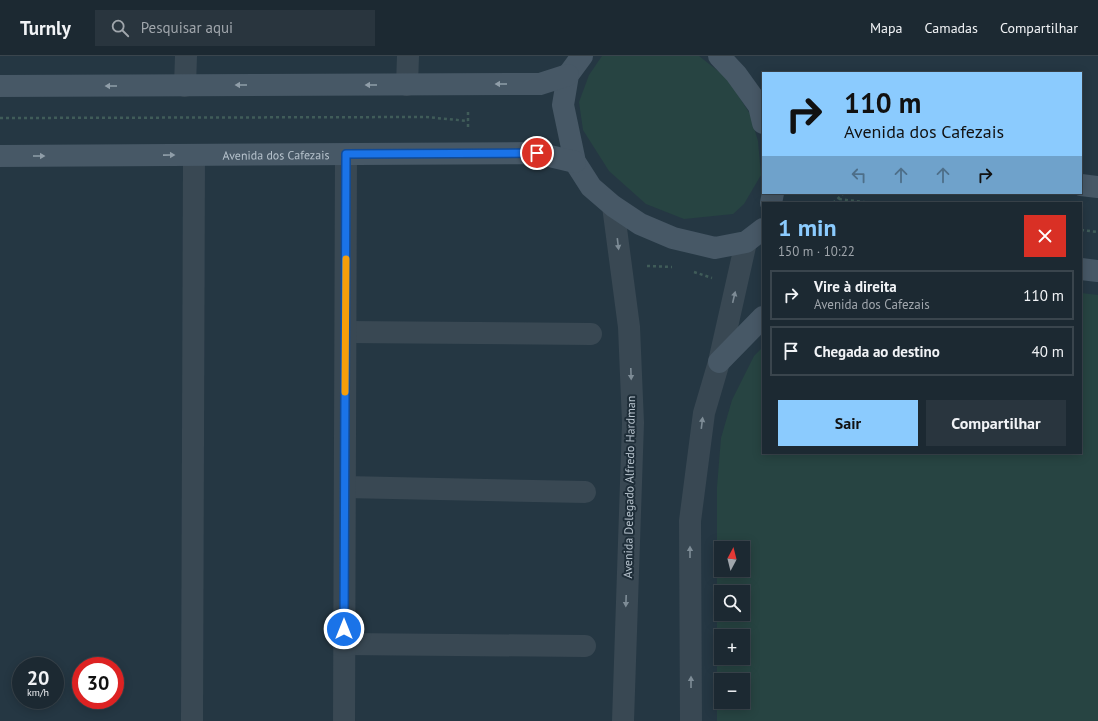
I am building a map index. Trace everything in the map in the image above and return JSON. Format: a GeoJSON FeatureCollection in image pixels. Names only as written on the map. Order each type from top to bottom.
{"type":"FeatureCollection","features":[{"type":"Feature","properties":{"kind":"main road"},"geometry":{"type":"LineString","coordinates":[[582,56],[568,75],[563,105],[575,162],[590,187],[613,206],[640,224],[673,238],[715,248],[746,242],[762,230]]}},
{"type":"Feature","properties":{"kind":"main road"},"geometry":{"type":"LineString","coordinates":[[719,56],[736,74],[762,113]]}},
{"type":"Feature","properties":{"kind":"main road"},"geometry":{"type":"LineString","coordinates":[[0,86],[540,84],[568,75]]}},
{"type":"Feature","properties":{"kind":"main road","name":"Avenida dos Cafezais"},"geometry":{"type":"LineString","coordinates":[[0,156],[537,153],[575,162]]}},
{"type":"Feature","properties":{"kind":"main road"},"geometry":{"type":"LineString","coordinates":[[1082,185],[1098,187]]}},
{"type":"Feature","properties":{"kind":"main road"},"geometry":{"type":"LineString","coordinates":[[1082,269],[1098,271]]}},
{"type":"Feature","properties":{"kind":"main road"},"geometry":{"type":"LineString","coordinates":[[719,362],[762,318]]}},
{"type":"Feature","properties":{"kind":"street"},"geometry":{"type":"LineString","coordinates":[[185,86],[186,56]]}},
{"type":"Feature","properties":{"kind":"street"},"geometry":{"type":"LineString","coordinates":[[407,85],[408,56]]}},
{"type":"Feature","properties":{"kind":"street"},"geometry":{"type":"LineString","coordinates":[[344,721],[346,154]]}},
{"type":"Feature","properties":{"kind":"street"},"geometry":{"type":"LineString","coordinates":[[192,721],[194,155]]}},
{"type":"Feature","properties":{"kind":"street","name":"Avenida Delegado Alfredo Hardman"},"geometry":{"type":"LineString","coordinates":[[613,206],[629,327],[633,423],[623,721]]}},
{"type":"Feature","properties":{"kind":"street"},"geometry":{"type":"LineString","coordinates":[[691,721],[690,521],[704,413],[719,362],[746,242]]}},
{"type":"Feature","properties":{"kind":"street"},"geometry":{"type":"LineString","coordinates":[[346,332],[591,334]]}},
{"type":"Feature","properties":{"kind":"street"},"geometry":{"type":"LineString","coordinates":[[345,488],[585,492]]}},
{"type":"Feature","properties":{"kind":"street"},"geometry":{"type":"LineString","coordinates":[[344,644],[585,646]]}},
{"type":"Feature","properties":{"kind":"path"},"geometry":{"type":"LineString","coordinates":[[0,118],[426,117],[468,121]]}},
{"type":"Feature","properties":{"kind":"path"},"geometry":{"type":"LineString","coordinates":[[834,202],[843,194]]}},
{"type":"Feature","properties":{"kind":"path"},"geometry":{"type":"LineString","coordinates":[[839,199],[863,202]]}},
{"type":"Feature","properties":{"kind":"path"},"geometry":{"type":"LineString","coordinates":[[1082,230],[1098,232]]}},
{"type":"Feature","properties":{"kind":"green space"},"geometry":{"type":"Polygon","coordinates":[[[602,56],[699,56],[727,78],[750,114],[758,141],[761,175],[744,204],[733,214],[684,219],[646,204],[609,171],[583,130],[579,102],[589,75],[602,56]]]}},
{"type":"Feature","properties":{"kind":"green space"},"geometry":{"type":"Polygon","coordinates":[[[1082,293],[1098,295],[1098,721],[717,721],[717,709],[750,709],[750,673],[717,673],[717,665],[750,665],[750,629],[717,629],[717,621],[750,621],[750,585],[717,585],[717,577],[750,577],[750,541],[717,541],[717,487],[721,438],[732,400],[754,356],[762,348],[762,454],[1082,454],[1082,293]]]}},
{"type":"Feature","properties":{"kind":"slow traffic"},"geometry":{"type":"LineString","coordinates":[[345,392],[346,259]]}},
{"type":"Feature","properties":{"kind":"route"},"geometry":{"type":"LineString","coordinates":[[344,629],[346,154],[537,153]]}}]}
